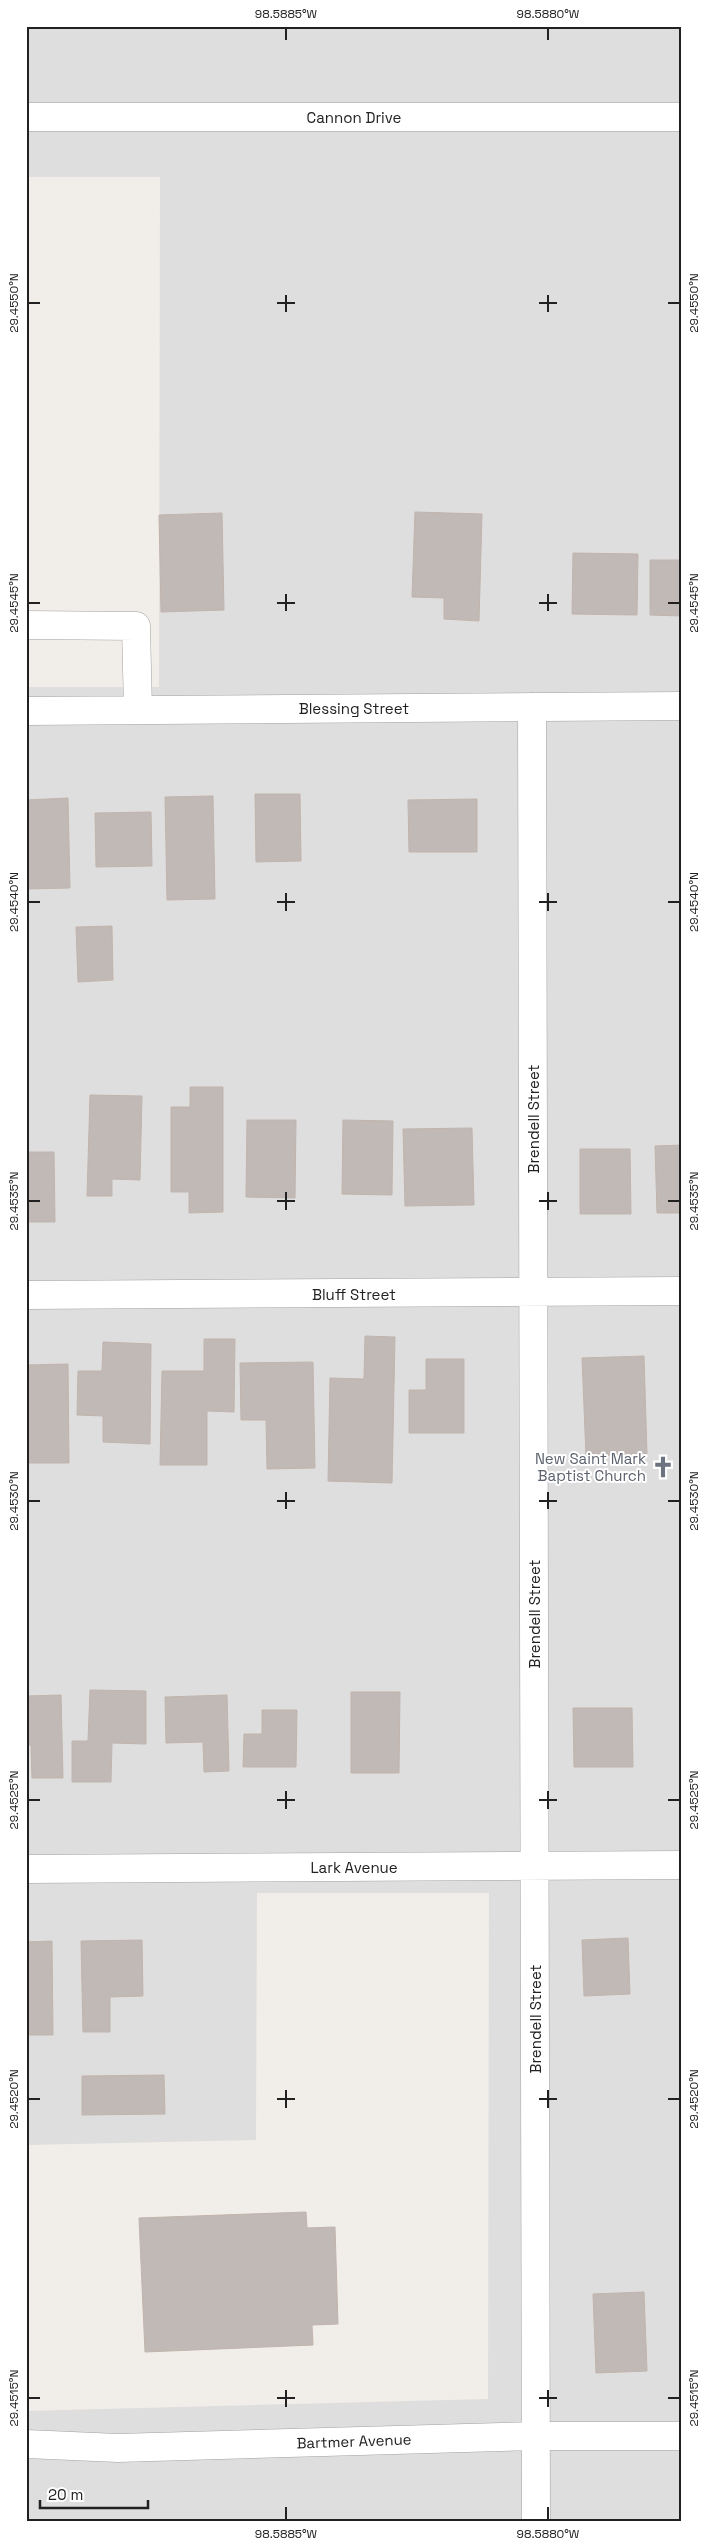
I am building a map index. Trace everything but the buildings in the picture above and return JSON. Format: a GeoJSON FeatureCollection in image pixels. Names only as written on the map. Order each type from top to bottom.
{"type":"FeatureCollection","features":[{"type":"Feature","properties":{"kind":"street","name":"Cannon Drive"},"geometry":{"type":"LineString","coordinates":[[26,117],[682,117]]}},
{"type":"Feature","properties":{"kind":"street"},"geometry":{"type":"LineString","coordinates":[[26,625],[136,626],[138,710]]}},
{"type":"Feature","properties":{"kind":"street","name":"Blessing Street"},"geometry":{"type":"LineString","coordinates":[[26,710],[682,706]]}},
{"type":"Feature","properties":{"kind":"street","name":"Brendell Street"},"geometry":{"type":"LineString","coordinates":[[532,707],[536,2521]]}},
{"type":"Feature","properties":{"kind":"street","name":"Bluff Street"},"geometry":{"type":"LineString","coordinates":[[26,1295],[682,1291]]}},
{"type":"Feature","properties":{"kind":"street","name":"Lark Avenue"},"geometry":{"type":"LineString","coordinates":[[26,1869],[682,1865]]}},
{"type":"Feature","properties":{"kind":"street","name":"Bartmer Avenue"},"geometry":{"type":"LineString","coordinates":[[26,2444],[118,2448],[536,2436],[682,2436]]}},
{"type":"Feature","properties":{"kind":"shaded area"},"geometry":{"type":"Polygon","coordinates":[[[26,26],[682,26],[682,2521],[26,2521],[26,2411],[488,2399],[489,1893],[257,1893],[256,2140],[26,2145],[26,687],[159,687],[160,177],[26,177],[26,26]]]}},
{"type":"Feature","properties":{"kind":"place","name":"New Saint Mark Baptist Church"},"geometry":{"type":"Point","coordinates":[663,1467]}}]}
